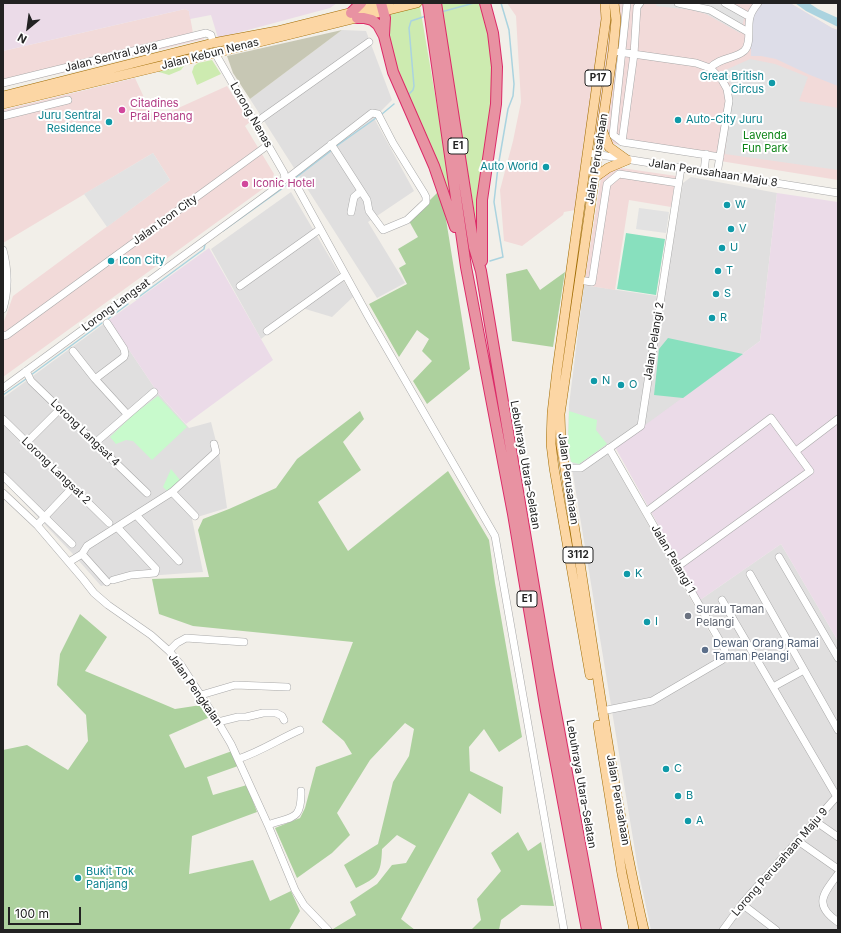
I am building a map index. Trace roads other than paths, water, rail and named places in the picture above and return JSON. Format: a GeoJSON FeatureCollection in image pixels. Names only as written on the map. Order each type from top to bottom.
{"type":"FeatureCollection","features":[{"type":"Feature","properties":{"kind":"highway"},"geometry":{"type":"LineString","coordinates":[[361,3],[354,15],[372,20],[378,25],[384,36]]}},
{"type":"Feature","properties":{"kind":"highway","name":"Lebuhraya Utara–Selatan"},"geometry":{"type":"LineString","coordinates":[[428,3],[435,22],[474,246],[481,271],[546,662],[596,930]]}},
{"type":"Feature","properties":{"kind":"highway","name":"Lebuhraya Utara–Selatan"},"geometry":{"type":"LineString","coordinates":[[436,3],[435,22],[466,267],[513,514],[546,711],[587,930]]}},
{"type":"Feature","properties":{"kind":"highway"},"geometry":{"type":"LineString","coordinates":[[384,6],[384,36],[393,72],[434,166],[452,216],[466,267]]}},
{"type":"Feature","properties":{"kind":"highway"},"geometry":{"type":"LineString","coordinates":[[481,271],[482,200],[486,164],[496,104],[497,67],[493,32],[487,6]]}},
{"type":"Feature","properties":{"kind":"main road","name":"Jalan Kebun Nenas"},"geometry":{"type":"LineString","coordinates":[[3,104],[215,53],[384,6],[416,3]]}},
{"type":"Feature","properties":{"kind":"main road","name":"Jalan Perusahaan"},"geometry":{"type":"LineString","coordinates":[[605,3],[606,19],[557,370],[552,413],[551,444],[590,671],[622,874],[634,930]]}},
{"type":"Feature","properties":{"kind":"main road","name":"Jalan Perusahaan"},"geometry":{"type":"LineString","coordinates":[[614,3],[618,52],[601,128],[597,155],[560,414],[561,445],[602,711],[630,872],[644,930]]}},
{"type":"Feature","properties":{"kind":"main road","name":"Jalan Kebun Nenas"},"geometry":{"type":"LineString","coordinates":[[3,96],[214,43],[354,15]]}},
{"type":"Feature","properties":{"kind":"main road"},"geometry":{"type":"LineString","coordinates":[[601,128],[609,147],[628,160]]}},
{"type":"Feature","properties":{"kind":"main road"},"geometry":{"type":"LineString","coordinates":[[594,178],[608,168],[628,160]]}},
{"type":"Feature","properties":{"kind":"street"},"geometry":{"type":"LineString","coordinates":[[627,3],[618,52],[613,135],[622,142],[720,157]]}},
{"type":"Feature","properties":{"kind":"street"},"geometry":{"type":"LineString","coordinates":[[622,142],[634,54],[637,7],[640,3]]}},
{"type":"Feature","properties":{"kind":"street"},"geometry":{"type":"LineString","coordinates":[[678,3],[710,10],[746,30]]}},
{"type":"Feature","properties":{"kind":"street"},"geometry":{"type":"LineString","coordinates":[[725,3],[748,16]]}},
{"type":"Feature","properties":{"kind":"street"},"geometry":{"type":"LineString","coordinates":[[710,68],[716,62],[743,52],[748,44],[746,30],[748,16],[754,3]]}},
{"type":"Feature","properties":{"kind":"street"},"geometry":{"type":"LineString","coordinates":[[748,16],[758,3]]}},
{"type":"Feature","properties":{"kind":"street","name":"Jalan Sentral Jaya"},"geometry":{"type":"LineString","coordinates":[[3,83],[209,33],[214,43]]}},
{"type":"Feature","properties":{"kind":"street"},"geometry":{"type":"LineString","coordinates":[[256,123],[369,42]]}},
{"type":"Feature","properties":{"kind":"street"},"geometry":{"type":"LineString","coordinates":[[618,52],[696,63],[710,68],[722,80],[727,89],[729,101],[717,174]]}},
{"type":"Feature","properties":{"kind":"street","name":"Lorong Nenas"},"geometry":{"type":"LineString","coordinates":[[215,53],[284,173],[290,180],[320,229],[495,536],[564,930]]}},
{"type":"Feature","properties":{"kind":"street"},"geometry":{"type":"LineString","coordinates":[[3,116],[68,100]]}},
{"type":"Feature","properties":{"kind":"street","name":"Lorong Langsat"},"geometry":{"type":"LineString","coordinates":[[3,388],[280,185],[290,180],[372,113],[378,114],[393,143],[424,192],[426,202],[407,220],[383,230],[369,211],[366,200],[361,192]]}},
{"type":"Feature","properties":{"kind":"street","name":"Jalan Icon City"},"geometry":{"type":"LineString","coordinates":[[3,336],[7,335],[268,145]]}},
{"type":"Feature","properties":{"kind":"street"},"geometry":{"type":"LineString","coordinates":[[333,146],[361,192],[354,197],[351,212]]}},
{"type":"Feature","properties":{"kind":"street","name":"Jalan Perusahaan Maju 8"},"geometry":{"type":"LineString","coordinates":[[588,154],[838,193]]}},
{"type":"Feature","properties":{"kind":"street"},"geometry":{"type":"LineString","coordinates":[[704,172],[706,154]]}},
{"type":"Feature","properties":{"kind":"street","name":"Jalan Pelangi 2"},"geometry":{"type":"LineString","coordinates":[[565,468],[581,468],[641,426],[681,168]]}},
{"type":"Feature","properties":{"kind":"street"},"geometry":{"type":"LineString","coordinates":[[579,280],[592,282],[607,184],[619,174],[678,183]]}},
{"type":"Feature","properties":{"kind":"street"},"geometry":{"type":"LineString","coordinates":[[240,286],[320,229]]}},
{"type":"Feature","properties":{"kind":"street"},"geometry":{"type":"LineString","coordinates":[[3,309],[7,292],[4,252]]}},
{"type":"Feature","properties":{"kind":"street"},"geometry":{"type":"LineString","coordinates":[[267,331],[345,275]]}},
{"type":"Feature","properties":{"kind":"street"},"geometry":{"type":"LineString","coordinates":[[95,379],[124,357],[125,354],[124,349],[107,323]]}},
{"type":"Feature","properties":{"kind":"street"},"geometry":{"type":"LineString","coordinates":[[73,351],[95,379],[127,414]]}},
{"type":"Feature","properties":{"kind":"street","name":"Lorong Langsat 4"},"geometry":{"type":"LineString","coordinates":[[26,371],[31,381],[147,493]]}},
{"type":"Feature","properties":{"kind":"street"},"geometry":{"type":"LineString","coordinates":[[95,443],[154,392]]}},
{"type":"Feature","properties":{"kind":"street"},"geometry":{"type":"LineString","coordinates":[[27,442],[60,409]]}},
{"type":"Feature","properties":{"kind":"street"},"geometry":{"type":"LineString","coordinates":[[646,512],[771,418],[810,471],[677,567]]}},
{"type":"Feature","properties":{"kind":"street","name":"Lorong Langsat 2"},"geometry":{"type":"LineString","coordinates":[[3,419],[109,523]]}},
{"type":"Feature","properties":{"kind":"street"},"geometry":{"type":"LineString","coordinates":[[796,451],[838,419]]}},
{"type":"Feature","properties":{"kind":"street"},"geometry":{"type":"LineString","coordinates":[[69,562],[82,554],[87,546],[172,492],[216,452],[214,444]]}},
{"type":"Feature","properties":{"kind":"street","name":"Jalan Pelangi 1"},"geometry":{"type":"LineString","coordinates":[[602,711],[652,701],[722,660],[725,650],[610,448]]}},
{"type":"Feature","properties":{"kind":"street"},"geometry":{"type":"LineString","coordinates":[[3,476],[72,544]]}},
{"type":"Feature","properties":{"kind":"street"},"geometry":{"type":"LineString","coordinates":[[37,525],[73,487]]}},
{"type":"Feature","properties":{"kind":"street"},"geometry":{"type":"LineString","coordinates":[[172,492],[195,516]]}},
{"type":"Feature","properties":{"kind":"street","name":"Jalan Pengkalan"},"geometry":{"type":"LineString","coordinates":[[3,493],[37,525],[100,599],[144,629],[169,651],[181,665],[218,722],[238,759],[268,824],[295,890],[304,905],[328,930]]}},
{"type":"Feature","properties":{"kind":"street"},"geometry":{"type":"LineString","coordinates":[[136,515],[179,562]]}},
{"type":"Feature","properties":{"kind":"street"},"geometry":{"type":"LineString","coordinates":[[82,554],[110,581],[131,575],[155,573],[156,569],[117,527]]}},
{"type":"Feature","properties":{"kind":"street"},"geometry":{"type":"LineString","coordinates":[[779,557],[838,658]]}},
{"type":"Feature","properties":{"kind":"street"},"geometry":{"type":"LineString","coordinates":[[750,574],[838,730]]}},
{"type":"Feature","properties":{"kind":"street"},"geometry":{"type":"LineString","coordinates":[[722,600],[837,796]]}},
{"type":"Feature","properties":{"kind":"street"},"geometry":{"type":"LineString","coordinates":[[169,651],[177,643],[186,638],[244,642]]}},
{"type":"Feature","properties":{"kind":"street"},"geometry":{"type":"LineString","coordinates":[[773,687],[804,670]]}},
{"type":"Feature","properties":{"kind":"street"},"geometry":{"type":"LineString","coordinates":[[201,695],[226,687],[236,686],[287,687]]}},
{"type":"Feature","properties":{"kind":"street"},"geometry":{"type":"LineString","coordinates":[[218,722],[238,717],[276,713],[282,716],[284,720]]}},
{"type":"Feature","properties":{"kind":"street"},"geometry":{"type":"LineString","coordinates":[[238,759],[252,754],[300,730]]}},
{"type":"Feature","properties":{"kind":"street"},"geometry":{"type":"LineString","coordinates":[[268,824],[296,815],[302,806],[301,791]]}},
{"type":"Feature","properties":{"kind":"street","name":"Lorong Perusahaan Maju 9"},"geometry":{"type":"LineString","coordinates":[[727,929],[742,904],[837,796]]}},
{"type":"Feature","properties":{"kind":"street"},"geometry":{"type":"LineString","coordinates":[[815,822],[838,837]]}},
{"type":"Feature","properties":{"kind":"street"},"geometry":{"type":"LineString","coordinates":[[798,841],[838,869]]}},
{"type":"Feature","properties":{"kind":"street"},"geometry":{"type":"LineString","coordinates":[[838,874],[826,890],[822,903],[825,912],[838,922]]}},
{"type":"Feature","properties":{"kind":"street"},"geometry":{"type":"LineString","coordinates":[[742,904],[776,930]]}},
{"type":"Feature","properties":{"kind":"water"},"geometry":{"type":"Polygon","coordinates":[[[795,3],[809,3],[838,18],[838,27],[806,11],[795,3]]]}},
{"type":"Feature","properties":{"kind":"waterway"},"geometry":{"type":"LineString","coordinates":[[441,12],[474,3]]}},
{"type":"Feature","properties":{"kind":"waterway"},"geometry":{"type":"LineString","coordinates":[[490,261],[503,257],[494,202],[498,167],[508,109],[513,96],[514,84],[509,30],[501,3]]}},
{"type":"Feature","properties":{"kind":"waterway"},"geometry":{"type":"LineString","coordinates":[[408,95],[413,90],[414,86],[409,28],[411,21],[426,16]]}},
{"type":"Feature","properties":{"kind":"waterway"},"geometry":{"type":"LineString","coordinates":[[382,114],[394,104]]}},
{"type":"Feature","properties":{"kind":"waterway"},"geometry":{"type":"LineString","coordinates":[[335,147],[376,118]]}},
{"type":"Feature","properties":{"kind":"waterway"},"geometry":{"type":"LineString","coordinates":[[294,179],[332,150]]}},
{"type":"Feature","properties":{"kind":"waterway"},"geometry":{"type":"LineString","coordinates":[[223,231],[290,183]]}},
{"type":"Feature","properties":{"kind":"waterway"},"geometry":{"type":"LineString","coordinates":[[136,299],[204,249],[205,244]]}},
{"type":"Feature","properties":{"kind":"waterway"},"geometry":{"type":"LineString","coordinates":[[108,319],[128,304]]}},
{"type":"Feature","properties":{"kind":"waterway"},"geometry":{"type":"LineString","coordinates":[[31,375],[102,323]]}},
{"type":"Feature","properties":{"kind":"waterway"},"geometry":{"type":"LineString","coordinates":[[3,395],[26,379]]}},
{"type":"Feature","properties":{"kind":"place","name":"Great British Circus"},"geometry":{"type":"Point","coordinates":[772,83]}},
{"type":"Feature","properties":{"kind":"place","name":"Citadines Prai Penang"},"geometry":{"type":"Point","coordinates":[122,110]}},
{"type":"Feature","properties":{"kind":"place","name":"Auto-City Juru"},"geometry":{"type":"Point","coordinates":[678,120]}},
{"type":"Feature","properties":{"kind":"place","name":"Juru Sentral Residence"},"geometry":{"type":"Point","coordinates":[109,122]}},
{"type":"Feature","properties":{"kind":"place","name":"Auto World"},"geometry":{"type":"Point","coordinates":[546,167]}},
{"type":"Feature","properties":{"kind":"place","name":"Iconic Hotel"},"geometry":{"type":"Point","coordinates":[245,184]}},
{"type":"Feature","properties":{"kind":"place","name":"W"},"geometry":{"type":"Point","coordinates":[727,205]}},
{"type":"Feature","properties":{"kind":"place","name":"V"},"geometry":{"type":"Point","coordinates":[731,229]}},
{"type":"Feature","properties":{"kind":"place","name":"U"},"geometry":{"type":"Point","coordinates":[722,248]}},
{"type":"Feature","properties":{"kind":"place","name":"Icon City"},"geometry":{"type":"Point","coordinates":[111,261]}},
{"type":"Feature","properties":{"kind":"place","name":"T"},"geometry":{"type":"Point","coordinates":[718,271]}},
{"type":"Feature","properties":{"kind":"place","name":"S"},"geometry":{"type":"Point","coordinates":[716,294]}},
{"type":"Feature","properties":{"kind":"place","name":"R"},"geometry":{"type":"Point","coordinates":[712,318]}},
{"type":"Feature","properties":{"kind":"place","name":"N"},"geometry":{"type":"Point","coordinates":[594,381]}},
{"type":"Feature","properties":{"kind":"place","name":"O"},"geometry":{"type":"Point","coordinates":[621,385]}},
{"type":"Feature","properties":{"kind":"place","name":"K"},"geometry":{"type":"Point","coordinates":[627,574]}},
{"type":"Feature","properties":{"kind":"place","name":"Surau Taman Pelangi"},"geometry":{"type":"Point","coordinates":[688,616]}},
{"type":"Feature","properties":{"kind":"place","name":"I"},"geometry":{"type":"Point","coordinates":[647,622]}},
{"type":"Feature","properties":{"kind":"place","name":"Dewan Orang Ramai Taman Pelangi"},"geometry":{"type":"Point","coordinates":[705,650]}},
{"type":"Feature","properties":{"kind":"place","name":"C"},"geometry":{"type":"Point","coordinates":[666,769]}},
{"type":"Feature","properties":{"kind":"place","name":"B"},"geometry":{"type":"Point","coordinates":[678,796]}},
{"type":"Feature","properties":{"kind":"place","name":"A"},"geometry":{"type":"Point","coordinates":[688,821]}},
{"type":"Feature","properties":{"kind":"place","name":"Bukit Tok Panjang"},"geometry":{"type":"Point","coordinates":[78,878]}},
{"type":"Feature","properties":{"kind":"park label","name":"Lavenda Fun Park"},"geometry":{"type":"Point","coordinates":[765,142]}}]}
